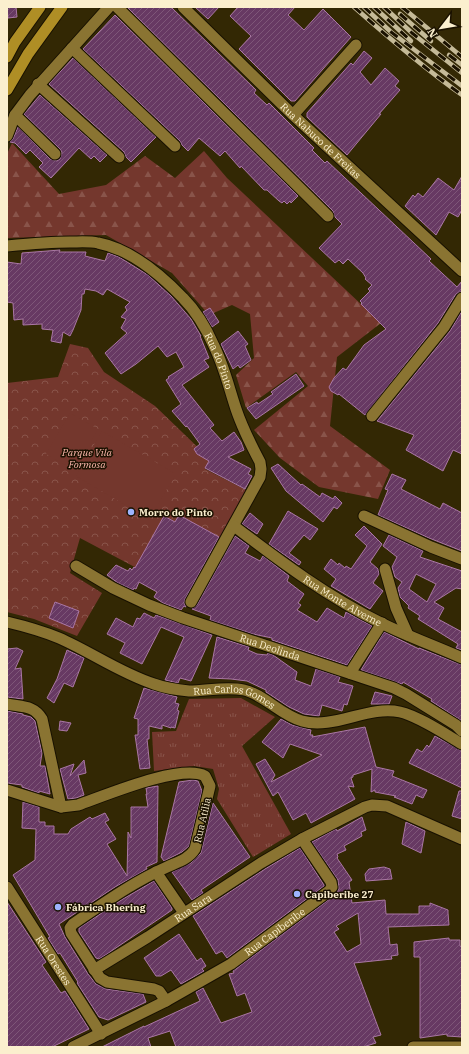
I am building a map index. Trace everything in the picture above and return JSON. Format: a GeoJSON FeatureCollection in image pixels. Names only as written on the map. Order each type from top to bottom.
{"type":"FeatureCollection","features":[{"type":"Feature","properties":{"kind":"main road"},"geometry":{"type":"LineString","coordinates":[[7,57],[15,42],[40,7]]}},
{"type":"Feature","properties":{"kind":"main road"},"geometry":{"type":"LineString","coordinates":[[7,90],[15,75],[62,7]]}},
{"type":"Feature","properties":{"kind":"street"},"geometry":{"type":"LineString","coordinates":[[7,136],[15,115],[38,84],[109,7]]}},
{"type":"Feature","properties":{"kind":"street"},"geometry":{"type":"LineString","coordinates":[[117,7],[328,216]]}},
{"type":"Feature","properties":{"kind":"street","name":"Rua Nabuco de Freitas"},"geometry":{"type":"LineString","coordinates":[[183,7],[293,115],[462,271]]}},
{"type":"Feature","properties":{"kind":"street"},"geometry":{"type":"LineString","coordinates":[[293,115],[356,45]]}},
{"type":"Feature","properties":{"kind":"street"},"geometry":{"type":"LineString","coordinates":[[72,48],[175,146]]}},
{"type":"Feature","properties":{"kind":"street"},"geometry":{"type":"LineString","coordinates":[[38,84],[119,157]]}},
{"type":"Feature","properties":{"kind":"street"},"geometry":{"type":"LineString","coordinates":[[15,115],[55,154]]}},
{"type":"Feature","properties":{"kind":"street","name":"Rua do Pinto"},"geometry":{"type":"LineString","coordinates":[[7,246],[45,242],[97,243],[116,249],[141,262],[184,298],[196,314],[214,345],[223,366],[240,421],[260,462],[261,469],[260,477],[191,602]]}},
{"type":"Feature","properties":{"kind":"street"},"geometry":{"type":"LineString","coordinates":[[372,416],[444,327],[462,298]]}},
{"type":"Feature","properties":{"kind":"street"},"geometry":{"type":"LineString","coordinates":[[364,516],[462,559]]}},
{"type":"Feature","properties":{"kind":"street","name":"Rua Monte Alverne"},"geometry":{"type":"LineString","coordinates":[[234,526],[284,565],[315,586],[382,623],[462,658]]}},
{"type":"Feature","properties":{"kind":"street","name":"Rua Deolinda"},"geometry":{"type":"LineString","coordinates":[[76,566],[113,588],[149,605],[183,618],[394,688],[456,725],[462,731]]}},
{"type":"Feature","properties":{"kind":"street"},"geometry":{"type":"LineString","coordinates":[[385,569],[396,608],[408,635]]}},
{"type":"Feature","properties":{"kind":"street","name":"Rua Carlos Gomes"},"geometry":{"type":"LineString","coordinates":[[7,622],[59,638],[135,677],[154,684],[189,691],[226,689],[244,690],[286,714],[301,721],[312,723],[325,722],[376,712],[400,712],[411,716],[462,744]]}},
{"type":"Feature","properties":{"kind":"street"},"geometry":{"type":"LineString","coordinates":[[350,673],[382,623]]}},
{"type":"Feature","properties":{"kind":"street"},"geometry":{"type":"LineString","coordinates":[[7,704],[32,709],[38,712],[42,719],[61,807]]}},
{"type":"Feature","properties":{"kind":"street","name":"Rua Atília"},"geometry":{"type":"LineString","coordinates":[[7,790],[61,807],[70,807],[139,783],[181,773],[193,772],[205,776],[210,786],[193,854],[127,887],[71,926],[71,933],[94,970]]}},
{"type":"Feature","properties":{"kind":"street","name":"Rua Sara"},"geometry":{"type":"LineString","coordinates":[[94,970],[241,875],[302,839],[372,804],[387,806],[462,839]]}},
{"type":"Feature","properties":{"kind":"street","name":"Rua Capiberibe"},"geometry":{"type":"LineString","coordinates":[[166,1001],[230,964],[330,890],[332,887],[331,882],[302,839]]}},
{"type":"Feature","properties":{"kind":"street"},"geometry":{"type":"LineString","coordinates":[[156,872],[184,913]]}},
{"type":"Feature","properties":{"kind":"street","name":"Rua Orestes"},"geometry":{"type":"LineString","coordinates":[[7,887],[101,1034]]}},
{"type":"Feature","properties":{"kind":"street"},"geometry":{"type":"LineString","coordinates":[[73,1047],[166,1001],[157,990],[104,981],[94,970]]}},
{"type":"Feature","properties":{"kind":"street"},"geometry":{"type":"LineString","coordinates":[[413,1047],[462,1047]]}},
{"type":"Feature","properties":{"kind":"green space"},"geometry":{"type":"Polygon","coordinates":[[[12,143],[59,194],[106,185],[145,156],[175,178],[204,151],[227,178],[381,323],[337,357],[330,426],[390,470],[378,499],[319,487],[280,458],[254,430],[308,386],[296,372],[246,408],[236,375],[254,358],[250,314],[232,305],[209,315],[172,273],[106,235],[7,238],[7,154],[12,143]]]}},
{"type":"Feature","properties":{"kind":"green space","name":"Parque Vila Formosa"},"geometry":{"type":"Polygon","coordinates":[[[70,344],[88,348],[104,372],[155,406],[210,459],[205,469],[250,492],[223,540],[180,519],[146,573],[80,538],[70,573],[102,593],[77,636],[34,619],[7,612],[7,383],[58,377],[70,344]]]}},
{"type":"Feature","properties":{"kind":"green space"},"geometry":{"type":"Polygon","coordinates":[[[70,413],[98,429],[74,470],[46,454],[70,413]]]}},
{"type":"Feature","properties":{"kind":"green space"},"geometry":{"type":"Polygon","coordinates":[[[102,431],[176,474],[149,519],[76,476],[102,431]]]}},
{"type":"Feature","properties":{"kind":"green space"},"geometry":{"type":"Polygon","coordinates":[[[241,698],[275,717],[242,746],[291,834],[253,857],[217,799],[219,789],[213,769],[194,766],[154,771],[152,732],[176,731],[189,699],[241,698]]]}},
{"type":"Feature","properties":{"kind":"building"},"geometry":{"type":"Polygon","coordinates":[[[7,7],[16,7],[17,17],[8,18],[7,7]]]}},
{"type":"Feature","properties":{"kind":"building"},"geometry":{"type":"Polygon","coordinates":[[[127,7],[171,7],[256,90],[254,93],[267,105],[269,103],[314,148],[312,150],[325,163],[327,161],[431,259],[429,261],[457,287],[462,281],[462,291],[456,294],[438,323],[365,415],[339,394],[338,395],[331,391],[329,387],[334,378],[343,368],[346,370],[364,345],[386,329],[361,304],[362,303],[360,301],[370,291],[368,289],[372,285],[365,279],[366,278],[363,273],[348,259],[343,264],[339,260],[335,263],[319,248],[342,224],[335,217],[333,211],[127,7]]]}},
{"type":"Feature","properties":{"kind":"building"},"geometry":{"type":"Polygon","coordinates":[[[195,7],[219,7],[208,19],[195,7]]]}},
{"type":"Feature","properties":{"kind":"building"},"geometry":{"type":"Polygon","coordinates":[[[238,7],[295,7],[288,15],[304,30],[323,9],[351,37],[295,101],[291,101],[239,49],[251,36],[230,16],[238,7]]]}},
{"type":"Feature","properties":{"kind":"building"},"geometry":{"type":"Polygon","coordinates":[[[115,15],[298,196],[291,203],[290,201],[287,204],[284,201],[282,203],[267,190],[264,190],[241,166],[240,168],[225,151],[220,156],[199,138],[188,151],[180,141],[83,49],[115,15]]]}},
{"type":"Feature","properties":{"kind":"building"},"geometry":{"type":"Polygon","coordinates":[[[364,51],[372,58],[360,72],[371,85],[385,68],[399,81],[395,86],[400,90],[347,155],[307,117],[307,113],[351,63],[353,65],[364,51]]]}},
{"type":"Feature","properties":{"kind":"building"},"geometry":{"type":"Polygon","coordinates":[[[73,58],[156,137],[131,162],[126,157],[124,152],[49,84],[73,58]]]}},
{"type":"Feature","properties":{"kind":"building"},"geometry":{"type":"Polygon","coordinates":[[[40,95],[107,155],[100,162],[94,156],[91,159],[79,148],[51,178],[39,167],[43,163],[30,150],[26,154],[15,143],[10,142],[13,139],[18,127],[50,159],[57,161],[60,159],[62,152],[60,149],[24,114],[40,95]]]}},
{"type":"Feature","properties":{"kind":"building"},"geometry":{"type":"Polygon","coordinates":[[[462,176],[462,210],[458,217],[449,212],[436,235],[405,206],[413,195],[415,197],[418,193],[423,197],[438,178],[454,190],[462,176]]]}},
{"type":"Feature","properties":{"kind":"building"},"geometry":{"type":"Polygon","coordinates":[[[60,250],[59,252],[86,252],[85,256],[105,261],[108,253],[119,257],[148,275],[171,296],[191,319],[201,336],[209,358],[204,360],[209,367],[182,385],[214,425],[210,428],[222,441],[234,432],[241,442],[244,450],[228,457],[251,469],[248,474],[252,476],[245,489],[205,468],[209,461],[197,454],[194,449],[200,444],[187,426],[186,427],[172,411],[181,404],[166,380],[169,378],[168,377],[184,367],[176,352],[167,357],[158,346],[121,374],[105,353],[127,333],[121,328],[126,319],[121,317],[127,310],[125,307],[130,302],[107,289],[103,295],[96,291],[85,289],[84,294],[82,294],[81,310],[73,330],[70,336],[63,332],[61,343],[51,341],[53,330],[42,329],[42,324],[23,325],[23,319],[14,320],[13,303],[7,302],[7,262],[21,264],[22,253],[60,250]]]}},
{"type":"Feature","properties":{"kind":"building"},"geometry":{"type":"Polygon","coordinates":[[[210,308],[219,322],[212,327],[203,312],[210,308]]]}},
{"type":"Feature","properties":{"kind":"building"},"geometry":{"type":"Polygon","coordinates":[[[462,311],[462,454],[453,450],[443,471],[406,450],[414,435],[377,421],[450,331],[462,311]]]}},
{"type":"Feature","properties":{"kind":"building"},"geometry":{"type":"Polygon","coordinates":[[[238,331],[248,344],[245,346],[251,360],[240,368],[238,365],[233,369],[221,344],[238,331]]]}},
{"type":"Feature","properties":{"kind":"building"},"geometry":{"type":"Polygon","coordinates":[[[296,374],[304,386],[256,419],[247,408],[257,402],[258,404],[273,394],[271,392],[296,374]]]}},
{"type":"Feature","properties":{"kind":"building"},"geometry":{"type":"Polygon","coordinates":[[[278,464],[301,485],[302,484],[320,497],[322,493],[333,499],[335,496],[342,503],[337,509],[334,507],[323,522],[286,491],[271,468],[278,464]]]}},
{"type":"Feature","properties":{"kind":"building"},"geometry":{"type":"Polygon","coordinates":[[[392,474],[406,480],[401,489],[440,509],[443,503],[462,513],[462,551],[378,515],[388,490],[385,489],[392,474]]]}},
{"type":"Feature","properties":{"kind":"building"},"geometry":{"type":"Polygon","coordinates":[[[288,511],[318,529],[310,540],[304,535],[289,553],[301,562],[299,565],[269,544],[288,511]]]}},
{"type":"Feature","properties":{"kind":"building"},"geometry":{"type":"Polygon","coordinates":[[[250,513],[263,524],[257,534],[242,524],[250,513]]]}},
{"type":"Feature","properties":{"kind":"building"},"geometry":{"type":"Polygon","coordinates":[[[179,515],[219,537],[185,599],[184,603],[186,607],[184,606],[181,610],[163,603],[154,597],[157,592],[139,582],[136,589],[134,588],[133,590],[118,583],[107,575],[116,565],[128,571],[130,568],[132,570],[134,567],[135,568],[164,516],[175,522],[179,515]]]}},
{"type":"Feature","properties":{"kind":"building"},"geometry":{"type":"Polygon","coordinates":[[[364,526],[382,544],[370,562],[378,569],[379,574],[373,583],[383,591],[370,609],[331,586],[336,579],[324,569],[331,559],[338,565],[339,563],[345,568],[346,566],[351,569],[367,546],[355,535],[364,526]]]}},
{"type":"Feature","properties":{"kind":"building"},"geometry":{"type":"Polygon","coordinates":[[[389,535],[423,551],[420,557],[462,571],[462,589],[456,588],[434,602],[444,608],[438,619],[462,632],[462,650],[456,648],[458,644],[418,619],[420,616],[408,608],[409,606],[400,597],[398,588],[402,582],[395,577],[392,567],[397,557],[383,546],[389,535]],[[416,574],[409,589],[427,602],[436,584],[416,574]]]}},
{"type":"Feature","properties":{"kind":"building"},"geometry":{"type":"Polygon","coordinates":[[[235,536],[249,546],[245,553],[260,561],[263,556],[289,576],[287,581],[304,594],[298,603],[301,605],[297,610],[317,622],[327,608],[344,618],[346,612],[372,626],[347,665],[272,640],[272,638],[253,634],[210,620],[211,616],[192,609],[197,605],[235,536]]]}},
{"type":"Feature","properties":{"kind":"building"},"geometry":{"type":"Polygon","coordinates":[[[55,602],[79,611],[73,628],[49,618],[55,602]]]}},
{"type":"Feature","properties":{"kind":"building"},"geometry":{"type":"Polygon","coordinates":[[[144,613],[154,618],[156,615],[212,635],[191,681],[180,678],[178,683],[165,680],[184,637],[161,627],[142,664],[120,653],[125,643],[107,634],[116,618],[133,627],[137,618],[140,619],[144,613]]]}},
{"type":"Feature","properties":{"kind":"building"},"geometry":{"type":"Polygon","coordinates":[[[384,632],[419,649],[462,665],[462,721],[431,701],[432,699],[403,682],[402,684],[361,670],[384,632]]]}},
{"type":"Feature","properties":{"kind":"building"},"geometry":{"type":"Polygon","coordinates":[[[217,637],[249,647],[248,650],[257,654],[267,655],[268,653],[273,655],[297,672],[295,680],[311,686],[316,669],[340,677],[338,682],[353,686],[347,705],[344,704],[342,711],[322,705],[319,716],[304,714],[289,707],[266,692],[266,690],[247,681],[209,678],[217,637]]]}},
{"type":"Feature","properties":{"kind":"building"},"geometry":{"type":"Polygon","coordinates":[[[17,648],[23,651],[15,669],[21,668],[23,699],[7,697],[7,649],[17,648]]]}},
{"type":"Feature","properties":{"kind":"building"},"geometry":{"type":"Polygon","coordinates":[[[67,650],[84,658],[73,687],[64,683],[54,703],[47,698],[57,679],[67,650]]]}},
{"type":"Feature","properties":{"kind":"building"},"geometry":{"type":"Polygon","coordinates":[[[144,688],[177,697],[175,703],[179,704],[177,710],[179,711],[175,728],[162,725],[162,729],[149,726],[149,739],[147,739],[150,768],[140,769],[135,735],[138,735],[138,719],[134,718],[144,688]]]}},
{"type":"Feature","properties":{"kind":"building"},"geometry":{"type":"Polygon","coordinates":[[[375,692],[392,696],[389,704],[371,704],[375,692]]]}},
{"type":"Feature","properties":{"kind":"building"},"geometry":{"type":"Polygon","coordinates":[[[7,711],[23,714],[31,717],[35,721],[42,753],[40,766],[45,766],[50,794],[39,791],[39,793],[22,787],[22,785],[7,783],[7,711]]]}},
{"type":"Feature","properties":{"kind":"building"},"geometry":{"type":"Polygon","coordinates":[[[281,719],[292,725],[311,730],[310,735],[313,735],[312,737],[365,727],[376,767],[394,771],[392,776],[427,790],[423,798],[416,795],[412,804],[394,797],[396,796],[375,792],[375,790],[371,792],[372,769],[353,775],[351,778],[354,787],[348,786],[355,799],[311,823],[306,813],[293,820],[278,792],[273,796],[256,764],[265,759],[275,775],[271,782],[322,755],[290,744],[283,758],[262,742],[281,719]]]}},
{"type":"Feature","properties":{"kind":"building"},"geometry":{"type":"Polygon","coordinates":[[[60,721],[71,723],[67,731],[59,730],[60,721]]]}},
{"type":"Feature","properties":{"kind":"building"},"geometry":{"type":"Polygon","coordinates":[[[435,736],[462,751],[462,788],[409,763],[417,749],[422,752],[427,745],[429,747],[435,736]]]}},
{"type":"Feature","properties":{"kind":"building"},"geometry":{"type":"Polygon","coordinates":[[[84,760],[86,773],[78,775],[84,795],[68,799],[60,769],[74,764],[70,776],[84,760]]]}},
{"type":"Feature","properties":{"kind":"building"},"geometry":{"type":"Polygon","coordinates":[[[193,780],[198,781],[202,791],[189,846],[182,852],[164,861],[161,857],[179,782],[193,780]]]}},
{"type":"Feature","properties":{"kind":"building"},"geometry":{"type":"Polygon","coordinates":[[[158,786],[157,862],[146,867],[147,869],[115,887],[59,924],[65,937],[96,984],[106,989],[143,994],[146,1002],[108,1020],[99,1017],[60,953],[58,954],[48,938],[50,937],[13,875],[35,860],[36,829],[22,828],[23,802],[39,807],[39,822],[45,822],[45,826],[54,826],[54,834],[68,834],[71,829],[90,817],[92,819],[105,813],[109,820],[105,822],[116,839],[107,844],[127,876],[128,832],[131,838],[131,807],[148,807],[146,788],[158,786]]]}},
{"type":"Feature","properties":{"kind":"building"},"geometry":{"type":"Polygon","coordinates":[[[459,791],[462,791],[462,819],[452,816],[459,791]]]}},
{"type":"Feature","properties":{"kind":"building"},"geometry":{"type":"Polygon","coordinates":[[[213,803],[250,857],[201,890],[203,893],[192,900],[172,872],[191,863],[201,853],[213,803]]]}},
{"type":"Feature","properties":{"kind":"building"},"geometry":{"type":"Polygon","coordinates":[[[362,817],[366,830],[361,832],[362,836],[344,846],[346,850],[337,854],[337,858],[352,880],[349,882],[352,903],[385,900],[386,914],[419,914],[419,906],[430,906],[430,903],[448,910],[449,925],[388,927],[390,945],[397,944],[398,955],[391,956],[392,959],[354,963],[381,1035],[373,1037],[376,1043],[363,1047],[176,1047],[170,1031],[148,1038],[151,1047],[102,1047],[200,1001],[196,992],[203,988],[221,1023],[252,1012],[245,993],[237,996],[229,974],[234,973],[233,971],[335,895],[339,889],[338,880],[312,842],[336,829],[337,831],[362,817]],[[358,913],[336,926],[339,929],[334,932],[347,952],[361,944],[358,913]]]}},
{"type":"Feature","properties":{"kind":"building"},"geometry":{"type":"Polygon","coordinates":[[[406,822],[425,831],[421,853],[402,844],[406,822]]]}},
{"type":"Feature","properties":{"kind":"building"},"geometry":{"type":"Polygon","coordinates":[[[300,848],[324,886],[227,958],[222,951],[216,954],[193,916],[300,848]]]}},
{"type":"Feature","properties":{"kind":"building"},"geometry":{"type":"Polygon","coordinates":[[[384,867],[390,869],[392,879],[366,881],[365,874],[369,869],[384,867]]]}},
{"type":"Feature","properties":{"kind":"building"},"geometry":{"type":"Polygon","coordinates":[[[154,881],[172,910],[107,954],[99,959],[96,958],[79,932],[79,928],[123,899],[154,881]]]}},
{"type":"Feature","properties":{"kind":"building"},"geometry":{"type":"Polygon","coordinates":[[[7,902],[46,962],[42,965],[61,993],[65,991],[89,1029],[52,1047],[7,1047],[7,902]]]}},
{"type":"Feature","properties":{"kind":"building"},"geometry":{"type":"Polygon","coordinates":[[[179,934],[197,961],[201,958],[206,966],[202,969],[204,971],[181,984],[171,970],[161,976],[156,976],[144,958],[179,934]]]}},
{"type":"Feature","properties":{"kind":"building"},"geometry":{"type":"Polygon","coordinates":[[[449,938],[449,940],[460,940],[460,946],[462,947],[462,1037],[447,1036],[447,1034],[420,1038],[420,957],[414,957],[414,942],[449,938]]]}},
{"type":"Feature","properties":{"kind":"railway"},"geometry":{"type":"LineString","coordinates":[[354,7],[380,30],[462,95]]}},
{"type":"Feature","properties":{"kind":"railway"},"geometry":{"type":"LineString","coordinates":[[364,7],[391,32],[462,86]]}},
{"type":"Feature","properties":{"kind":"railway"},"geometry":{"type":"LineString","coordinates":[[374,7],[411,41]]}},
{"type":"Feature","properties":{"kind":"railway"},"geometry":{"type":"LineString","coordinates":[[384,7],[412,33],[462,73]]}},
{"type":"Feature","properties":{"kind":"railway"},"geometry":{"type":"LineString","coordinates":[[402,7],[462,57]]}},
{"type":"Feature","properties":{"kind":"railway"},"geometry":{"type":"LineString","coordinates":[[400,14],[431,41]]}},
{"type":"Feature","properties":{"kind":"railway"},"geometry":{"type":"LineString","coordinates":[[449,55],[462,65]]}},
{"type":"Feature","properties":{"kind":"place","name":"Morro do Pinto"},"geometry":{"type":"Point","coordinates":[131,512]}},
{"type":"Feature","properties":{"kind":"place","name":"Capiberibe 27"},"geometry":{"type":"Point","coordinates":[297,894]}},
{"type":"Feature","properties":{"kind":"place","name":"Fábrica Bhering"},"geometry":{"type":"Point","coordinates":[58,907]}}]}
